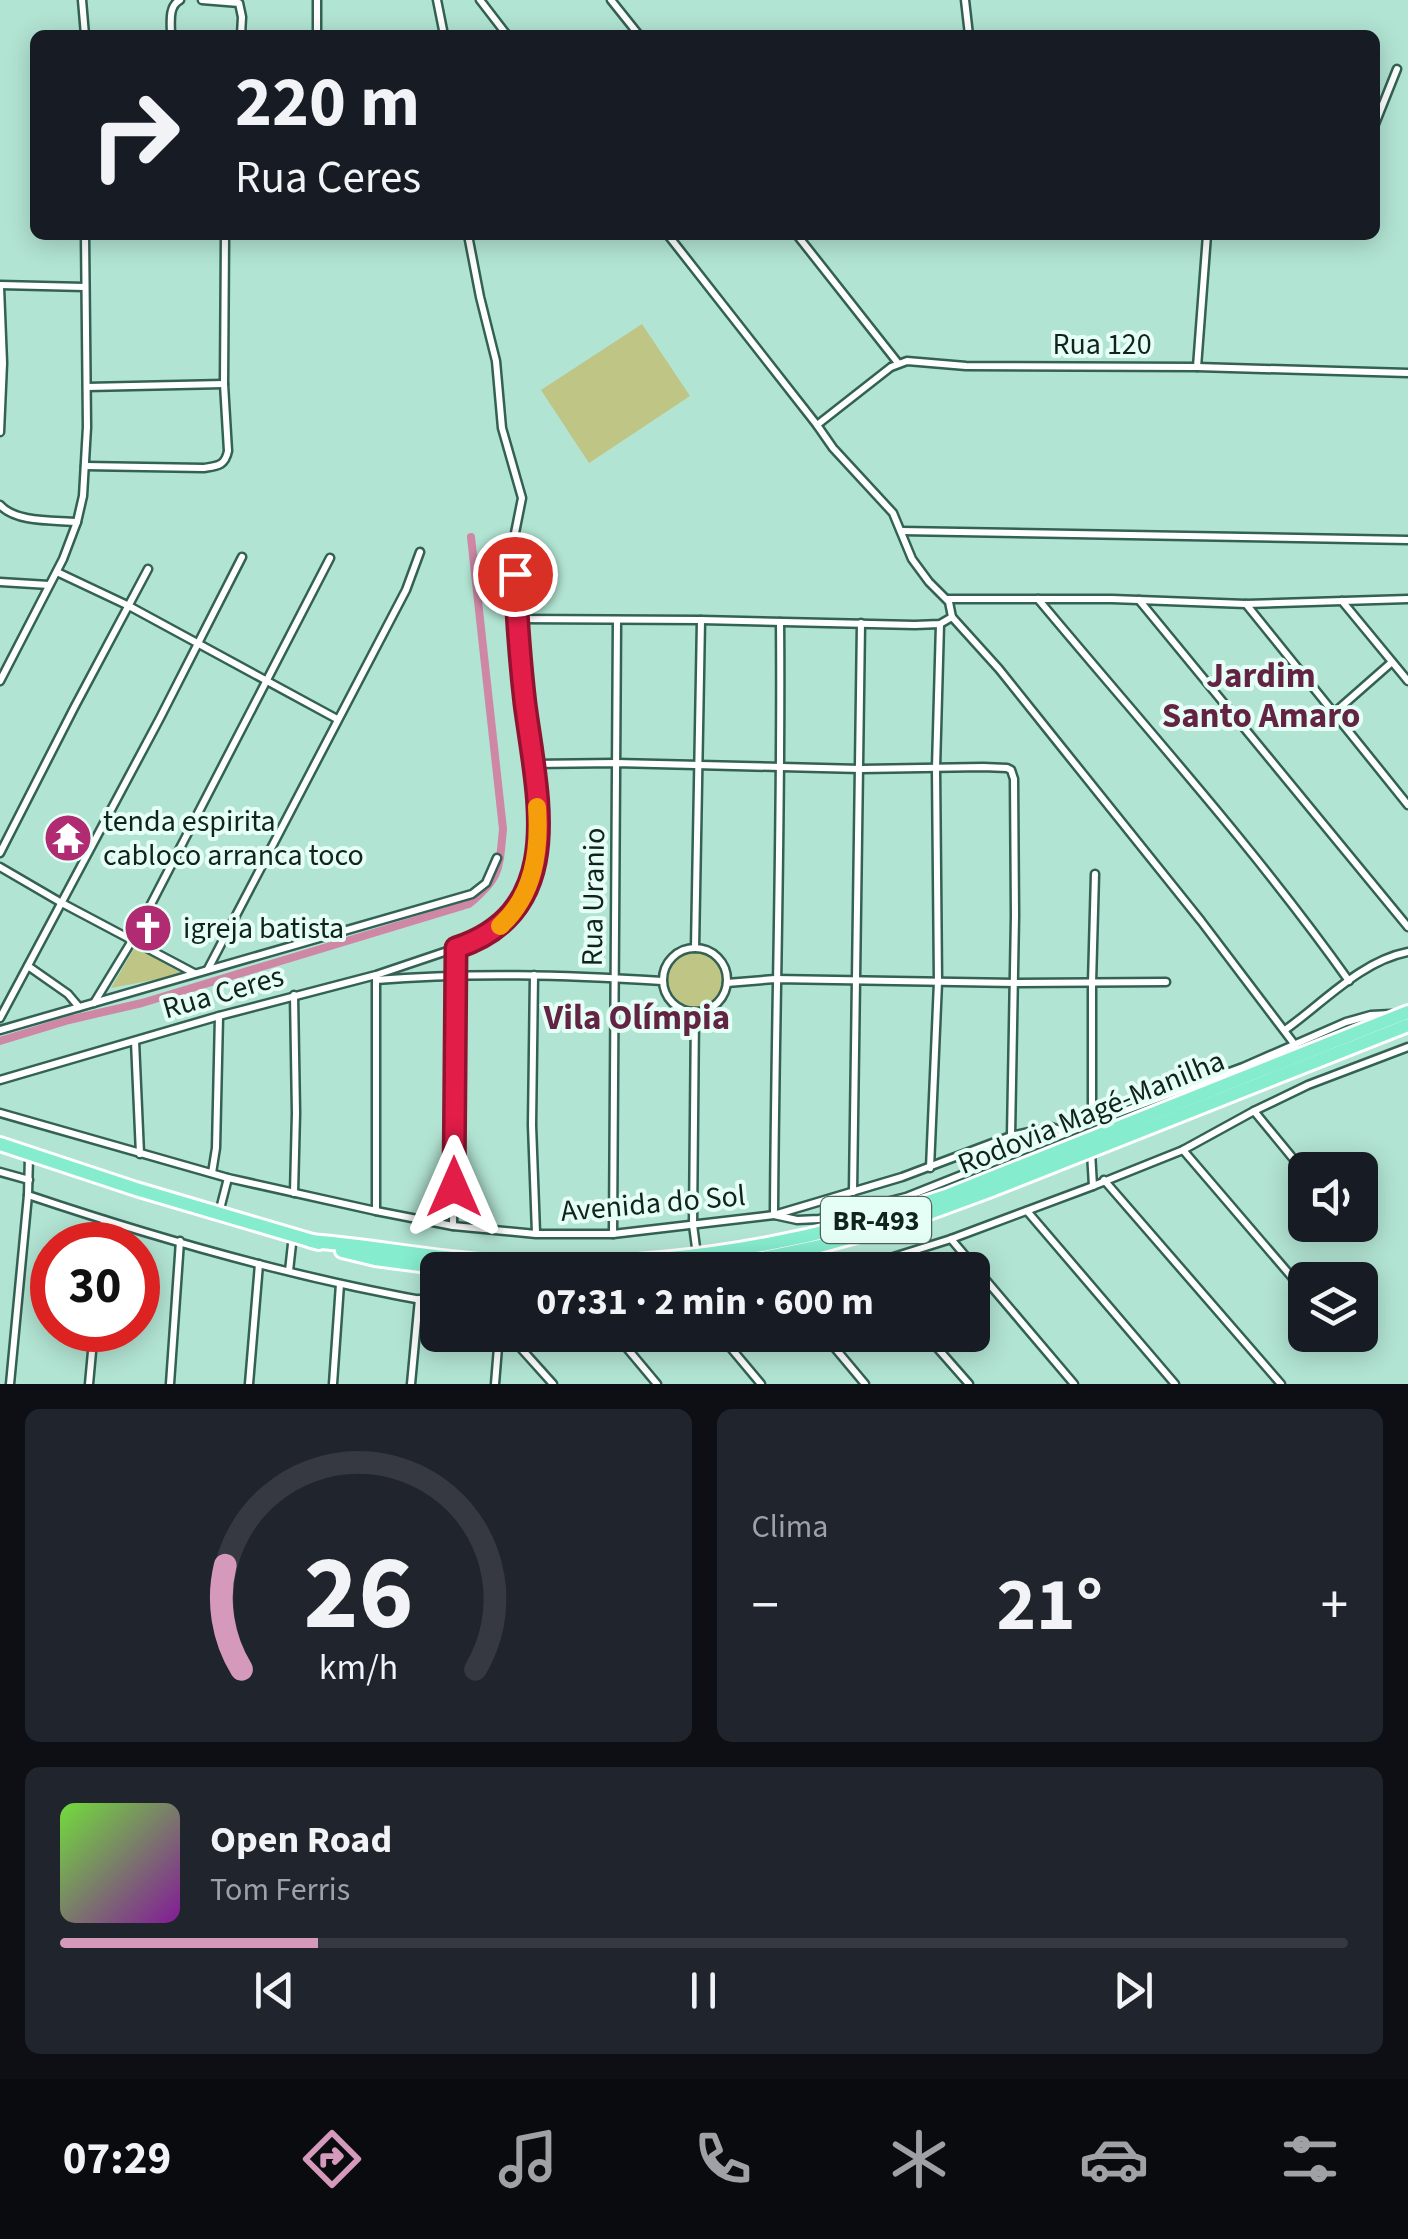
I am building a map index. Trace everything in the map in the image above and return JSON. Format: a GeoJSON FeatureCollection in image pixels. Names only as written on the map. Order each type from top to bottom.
{"type":"FeatureCollection","features":[{"type":"Feature","properties":{"kind":"highway","name":"Rodovia Magé-Manilha"},"geometry":{"type":"LineString","coordinates":[[789,1252],[852,1238],[950,1206],[1405,1018]]}},
{"type":"Feature","properties":{"kind":"highway","name":"Rodovia Magé-Manilha"},"geometry":{"type":"LineString","coordinates":[[721,1252],[850,1228],[911,1208],[1405,1018]]}},
{"type":"Feature","properties":{"kind":"highway","name":"Rodovia Magé-Manilha"},"geometry":{"type":"LineString","coordinates":[[0,1144],[293,1236],[375,1258],[420,1265]]}},
{"type":"Feature","properties":{"kind":"highway","name":"Rodovia Magé-Manilha"},"geometry":{"type":"LineString","coordinates":[[311,1241],[420,1254]]}},
{"type":"Feature","properties":{"kind":"street"},"geometry":{"type":"LineString","coordinates":[[82,0],[85,30]]}},
{"type":"Feature","properties":{"kind":"street"},"geometry":{"type":"LineString","coordinates":[[171,30],[172,10],[180,0]]}},
{"type":"Feature","properties":{"kind":"street"},"geometry":{"type":"LineString","coordinates":[[202,0],[239,3],[241,30]]}},
{"type":"Feature","properties":{"kind":"street"},"geometry":{"type":"LineString","coordinates":[[317,0],[318,30]]}},
{"type":"Feature","properties":{"kind":"street"},"geometry":{"type":"LineString","coordinates":[[437,0],[443,30]]}},
{"type":"Feature","properties":{"kind":"street"},"geometry":{"type":"LineString","coordinates":[[480,0],[503,30]]}},
{"type":"Feature","properties":{"kind":"street"},"geometry":{"type":"LineString","coordinates":[[611,0],[635,30]]}},
{"type":"Feature","properties":{"kind":"street"},"geometry":{"type":"LineString","coordinates":[[965,0],[969,30]]}},
{"type":"Feature","properties":{"kind":"street"},"geometry":{"type":"LineString","coordinates":[[1380,111],[1397,68]]}},
{"type":"Feature","properties":{"kind":"street"},"geometry":{"type":"LineString","coordinates":[[0,681],[78,522],[85,466],[87,387],[85,240]]}},
{"type":"Feature","properties":{"kind":"street"},"geometry":{"type":"LineString","coordinates":[[85,466],[190,468],[221,465],[225,461],[228,451],[224,384],[225,240]]}},
{"type":"Feature","properties":{"kind":"street","name":"Rua Ceres"},"geometry":{"type":"LineString","coordinates":[[0,1080],[294,995],[376,977],[474,942],[502,925],[524,894],[536,867],[538,834],[517,620],[514,538],[521,493],[502,428],[496,360],[469,240]]}},
{"type":"Feature","properties":{"kind":"street"},"geometry":{"type":"LineString","coordinates":[[672,240],[833,448],[888,508],[915,565],[946,599],[952,617],[1030,708],[1295,1045]]}},
{"type":"Feature","properties":{"kind":"street"},"geometry":{"type":"LineString","coordinates":[[801,240],[898,363],[818,424]]}},
{"type":"Feature","properties":{"kind":"street"},"geometry":{"type":"LineString","coordinates":[[1198,367],[1207,240]]}},
{"type":"Feature","properties":{"kind":"street"},"geometry":{"type":"LineString","coordinates":[[0,432],[0,286],[85,287]]}},
{"type":"Feature","properties":{"kind":"street","name":"Rua 120"},"geometry":{"type":"LineString","coordinates":[[898,363],[1408,373]]}},
{"type":"Feature","properties":{"kind":"street"},"geometry":{"type":"LineString","coordinates":[[87,387],[224,384]]}},
{"type":"Feature","properties":{"kind":"street"},"geometry":{"type":"LineString","coordinates":[[0,505],[16,515],[78,522]]}},
{"type":"Feature","properties":{"kind":"street"},"geometry":{"type":"LineString","coordinates":[[901,531],[1408,540]]}},
{"type":"Feature","properties":{"kind":"street"},"geometry":{"type":"LineString","coordinates":[[207,970],[406,590],[420,552]]}},
{"type":"Feature","properties":{"kind":"street"},"geometry":{"type":"LineString","coordinates":[[0,1018],[242,558]]}},
{"type":"Feature","properties":{"kind":"street"},"geometry":{"type":"LineString","coordinates":[[94,1003],[132,939],[330,558]]}},
{"type":"Feature","properties":{"kind":"street"},"geometry":{"type":"LineString","coordinates":[[0,853],[148,569]]}},
{"type":"Feature","properties":{"kind":"street"},"geometry":{"type":"LineString","coordinates":[[56,572],[129,606],[337,719]]}},
{"type":"Feature","properties":{"kind":"street"},"geometry":{"type":"LineString","coordinates":[[0,582],[50,585]]}},
{"type":"Feature","properties":{"kind":"street"},"geometry":{"type":"LineString","coordinates":[[946,599],[1246,604],[1408,599]]}},
{"type":"Feature","properties":{"kind":"street"},"geometry":{"type":"LineString","coordinates":[[1038,599],[1262,866],[1349,982]]}},
{"type":"Feature","properties":{"kind":"street"},"geometry":{"type":"LineString","coordinates":[[1138,600],[1408,927]]}},
{"type":"Feature","properties":{"kind":"street"},"geometry":{"type":"LineString","coordinates":[[1342,601],[1408,681]]}},
{"type":"Feature","properties":{"kind":"street"},"geometry":{"type":"LineString","coordinates":[[1246,604],[1408,805]]}},
{"type":"Feature","properties":{"kind":"street"},"geometry":{"type":"LineString","coordinates":[[517,620],[940,624],[952,617]]}},
{"type":"Feature","properties":{"kind":"street","name":"Rua Uranio"},"geometry":{"type":"LineString","coordinates":[[612,1234],[617,620]]}},
{"type":"Feature","properties":{"kind":"street"},"geometry":{"type":"LineString","coordinates":[[695,948],[701,620]]}},
{"type":"Feature","properties":{"kind":"street"},"geometry":{"type":"LineString","coordinates":[[780,622],[774,1215],[807,1220],[882,1204],[1364,1016],[1405,1018]]}},
{"type":"Feature","properties":{"kind":"street"},"geometry":{"type":"LineString","coordinates":[[853,1192],[861,624]]}},
{"type":"Feature","properties":{"kind":"street"},"geometry":{"type":"LineString","coordinates":[[930,1168],[938,982],[936,768],[940,624]]}},
{"type":"Feature","properties":{"kind":"street"},"geometry":{"type":"LineString","coordinates":[[1334,713],[1392,662]]}},
{"type":"Feature","properties":{"kind":"street"},"geometry":{"type":"LineString","coordinates":[[532,764],[1007,768],[1013,774],[1014,794],[1011,1136]]}},
{"type":"Feature","properties":{"kind":"street"},"geometry":{"type":"LineString","coordinates":[[0,1030],[472,894],[486,883],[498,858]]}},
{"type":"Feature","properties":{"kind":"street"},"geometry":{"type":"LineString","coordinates":[[0,866],[195,973]]}},
{"type":"Feature","properties":{"kind":"street"},"geometry":{"type":"LineString","coordinates":[[1092,1123],[1095,874]]}},
{"type":"Feature","properties":{"kind":"street"},"geometry":{"type":"LineString","coordinates":[[453,1226],[456,948]]}},
{"type":"Feature","properties":{"kind":"street"},"geometry":{"type":"LineString","coordinates":[[695,948],[717,956],[725,968],[727,983],[717,1004],[695,1012],[672,1004],[662,981],[670,959],[695,948]]}},
{"type":"Feature","properties":{"kind":"street"},"geometry":{"type":"LineString","coordinates":[[1285,1030],[1380,960],[1408,952]]}},
{"type":"Feature","properties":{"kind":"street"},"geometry":{"type":"LineString","coordinates":[[28,966],[68,994],[80,1008]]}},
{"type":"Feature","properties":{"kind":"street"},"geometry":{"type":"LineString","coordinates":[[534,975],[532,1125],[536,1234]]}},
{"type":"Feature","properties":{"kind":"street"},"geometry":{"type":"LineString","coordinates":[[376,1211],[376,977],[534,975],[662,981]]}},
{"type":"Feature","properties":{"kind":"street"},"geometry":{"type":"LineString","coordinates":[[727,983],[775,978],[1166,982]]}},
{"type":"Feature","properties":{"kind":"street"},"geometry":{"type":"LineString","coordinates":[[294,995],[294,1192]]}},
{"type":"Feature","properties":{"kind":"street"},"geometry":{"type":"LineString","coordinates":[[695,1012],[694,1225],[697,1252]]}},
{"type":"Feature","properties":{"kind":"street"},"geometry":{"type":"LineString","coordinates":[[212,1173],[218,1116],[219,1016]]}},
{"type":"Feature","properties":{"kind":"street"},"geometry":{"type":"LineString","coordinates":[[134,1041],[140,1154]]}},
{"type":"Feature","properties":{"kind":"street"},"geometry":{"type":"LineString","coordinates":[[913,1252],[1183,1150],[1308,1085],[1408,1047]]}},
{"type":"Feature","properties":{"kind":"street"},"geometry":{"type":"LineString","coordinates":[[1254,1110],[1288,1152]]}},
{"type":"Feature","properties":{"kind":"street","name":"Avenida do Sol"},"geometry":{"type":"LineString","coordinates":[[0,1113],[228,1178],[453,1226],[536,1234],[612,1234],[774,1215],[930,1168],[1011,1136],[1051,1128],[1067,1132]]}},
{"type":"Feature","properties":{"kind":"street"},"geometry":{"type":"LineString","coordinates":[[1091,1150],[1093,1186]]}},
{"type":"Feature","properties":{"kind":"street"},"geometry":{"type":"LineString","coordinates":[[1183,1150],[1288,1272]]}},
{"type":"Feature","properties":{"kind":"street"},"geometry":{"type":"LineString","coordinates":[[10,1384],[29,1155]]}},
{"type":"Feature","properties":{"kind":"street"},"geometry":{"type":"LineString","coordinates":[[0,1172],[29,1180]]}},
{"type":"Feature","properties":{"kind":"street"},"geometry":{"type":"LineString","coordinates":[[219,1213],[228,1178]]}},
{"type":"Feature","properties":{"kind":"street"},"geometry":{"type":"LineString","coordinates":[[1104,1180],[1281,1384]]}},
{"type":"Feature","properties":{"kind":"street"},"geometry":{"type":"LineString","coordinates":[[28,1195],[288,1272],[418,1300],[411,1384]]}},
{"type":"Feature","properties":{"kind":"street"},"geometry":{"type":"LineString","coordinates":[[1027,1210],[1174,1384]]}},
{"type":"Feature","properties":{"kind":"street"},"geometry":{"type":"LineString","coordinates":[[288,1272],[293,1236]]}},
{"type":"Feature","properties":{"kind":"street"},"geometry":{"type":"LineString","coordinates":[[951,1239],[1074,1384]]}},
{"type":"Feature","properties":{"kind":"street"},"geometry":{"type":"LineString","coordinates":[[170,1384],[180,1241]]}},
{"type":"Feature","properties":{"kind":"street"},"geometry":{"type":"LineString","coordinates":[[249,1384],[259,1264]]}},
{"type":"Feature","properties":{"kind":"street"},"geometry":{"type":"LineString","coordinates":[[333,1384],[340,1284]]}},
{"type":"Feature","properties":{"kind":"street"},"geometry":{"type":"LineString","coordinates":[[89,1384],[92,1352]]}},
{"type":"Feature","properties":{"kind":"street"},"geometry":{"type":"LineString","coordinates":[[495,1384],[498,1352]]}},
{"type":"Feature","properties":{"kind":"street"},"geometry":{"type":"LineString","coordinates":[[524,1352],[552,1384]]}},
{"type":"Feature","properties":{"kind":"street"},"geometry":{"type":"LineString","coordinates":[[630,1352],[657,1384]]}},
{"type":"Feature","properties":{"kind":"street"},"geometry":{"type":"LineString","coordinates":[[734,1352],[761,1384]]}},
{"type":"Feature","properties":{"kind":"street"},"geometry":{"type":"LineString","coordinates":[[838,1352],[865,1384]]}},
{"type":"Feature","properties":{"kind":"street"},"geometry":{"type":"LineString","coordinates":[[941,1352],[968,1384]]}},
{"type":"Feature","properties":{"kind":"green space"},"geometry":{"type":"Polygon","coordinates":[[[642,324],[690,396],[589,463],[541,390],[642,324]]]}},
{"type":"Feature","properties":{"kind":"green space"},"geometry":{"type":"Polygon","coordinates":[[[135,947],[184,974],[111,988],[135,947]]]}},
{"type":"Feature","properties":{"kind":"green space"},"geometry":{"type":"Polygon","coordinates":[[[695,952],[715,960],[723,980],[715,1000],[695,1008],[675,1000],[667,980],[675,960],[695,952]]]}},
{"type":"Feature","properties":{"kind":"waterway"},"geometry":{"type":"LineString","coordinates":[[0,1041],[142,1003],[469,904],[487,887],[499,864],[503,829],[471,537]]}},
{"type":"Feature","properties":{"kind":"slow traffic"},"geometry":{"type":"LineString","coordinates":[[500,926],[511,916],[536,867],[537,807]]}},
{"type":"Feature","properties":{"kind":"place","name":"tenda espirita cabloco arranca toco"},"geometry":{"type":"Point","coordinates":[68,838]}},
{"type":"Feature","properties":{"kind":"place","name":"igreja batista"},"geometry":{"type":"Point","coordinates":[148,928]}},
{"type":"Feature","properties":{"kind":"district","name":"Jardim Santo Amaro"},"geometry":{"type":"Point","coordinates":[1261,695]}},
{"type":"Feature","properties":{"kind":"district","name":"Vila Olímpia"},"geometry":{"type":"Point","coordinates":[637,1017]}},
{"type":"Feature","properties":{"kind":"route"},"geometry":{"type":"LineString","coordinates":[[454,1187],[456,948],[488,934],[511,916],[536,867],[538,850],[515,574]]}}]}
